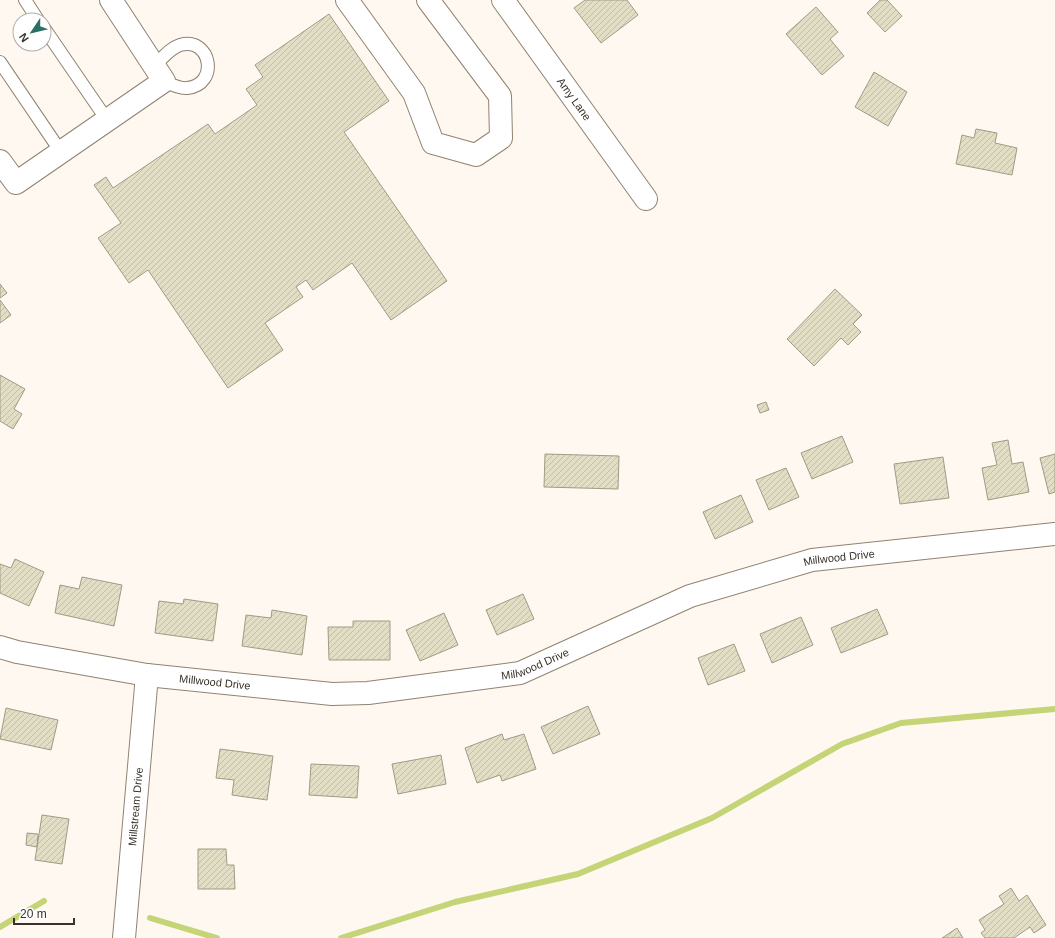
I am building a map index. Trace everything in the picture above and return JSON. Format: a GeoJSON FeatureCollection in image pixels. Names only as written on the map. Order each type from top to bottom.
{"type":"FeatureCollection","features":[{"type":"Feature","properties":{"kind":"street"},"geometry":{"type":"LineString","coordinates":[[0,161],[16,183],[107,120],[159,74],[111,0]]}},
{"type":"Feature","properties":{"kind":"street"},"geometry":{"type":"LineString","coordinates":[[347,0],[414,93],[434,143],[476,155],[501,138],[500,96],[428,0]]}},
{"type":"Feature","properties":{"kind":"street","name":"Amy Lane"},"geometry":{"type":"LineString","coordinates":[[503,0],[646,199]]}},
{"type":"Feature","properties":{"kind":"street","name":"Millwood Drive"},"geometry":{"type":"LineString","coordinates":[[0,647],[17,652],[147,675],[332,694],[368,693],[520,673],[690,596],[812,560],[1055,534]]}},
{"type":"Feature","properties":{"kind":"street","name":"Millstream Drive"},"geometry":{"type":"LineString","coordinates":[[124,938],[147,675]]}},
{"type":"Feature","properties":{"kind":"lane"},"geometry":{"type":"LineString","coordinates":[[25,0],[33,12]]}},
{"type":"Feature","properties":{"kind":"lane"},"geometry":{"type":"LineString","coordinates":[[52,40],[107,120]]}},
{"type":"Feature","properties":{"kind":"lane"},"geometry":{"type":"LineString","coordinates":[[0,62],[61,152]]}},
{"type":"Feature","properties":{"kind":"building"},"geometry":{"type":"Polygon","coordinates":[[[585,0],[627,0],[638,15],[601,43],[574,8],[585,0]]]}},
{"type":"Feature","properties":{"kind":"building"},"geometry":{"type":"Polygon","coordinates":[[[880,0],[887,0],[902,16],[885,32],[867,13],[880,0]]]}},
{"type":"Feature","properties":{"kind":"building"},"geometry":{"type":"Polygon","coordinates":[[[816,7],[838,32],[830,39],[844,56],[822,75],[786,34],[816,7]]]}},
{"type":"Feature","properties":{"kind":"building"},"geometry":{"type":"Polygon","coordinates":[[[329,14],[389,101],[344,132],[447,281],[391,320],[352,263],[313,290],[306,280],[296,287],[303,297],[265,323],[283,350],[228,388],[148,270],[129,283],[98,238],[121,223],[94,185],[106,177],[113,188],[208,124],[215,134],[257,105],[246,89],[263,77],[255,65],[329,14]]]}},
{"type":"Feature","properties":{"kind":"building"},"geometry":{"type":"Polygon","coordinates":[[[874,72],[907,92],[888,126],[855,107],[874,72]]]}},
{"type":"Feature","properties":{"kind":"building"},"geometry":{"type":"Polygon","coordinates":[[[976,129],[997,133],[995,143],[1017,148],[1012,175],[956,164],[962,135],[974,138],[976,129]]]}},
{"type":"Feature","properties":{"kind":"building"},"geometry":{"type":"Polygon","coordinates":[[[0,284],[7,293],[0,298],[0,284]]]}},
{"type":"Feature","properties":{"kind":"building"},"geometry":{"type":"Polygon","coordinates":[[[835,289],[862,315],[853,324],[861,332],[848,345],[841,338],[814,366],[787,339],[835,289]]]}},
{"type":"Feature","properties":{"kind":"building"},"geometry":{"type":"Polygon","coordinates":[[[0,300],[11,315],[0,323],[0,300]]]}},
{"type":"Feature","properties":{"kind":"building"},"geometry":{"type":"Polygon","coordinates":[[[0,375],[25,389],[14,409],[22,414],[13,429],[0,421],[0,375]]]}},
{"type":"Feature","properties":{"kind":"building"},"geometry":{"type":"Polygon","coordinates":[[[766,402],[769,410],[760,413],[757,405],[766,402]]]}},
{"type":"Feature","properties":{"kind":"building"},"geometry":{"type":"Polygon","coordinates":[[[842,436],[853,462],[812,479],[801,453],[842,436]]]}},
{"type":"Feature","properties":{"kind":"building"},"geometry":{"type":"Polygon","coordinates":[[[1008,440],[1012,464],[1023,462],[1029,492],[988,500],[982,468],[997,465],[992,443],[1008,440]]]}},
{"type":"Feature","properties":{"kind":"building"},"geometry":{"type":"Polygon","coordinates":[[[545,454],[619,456],[618,489],[544,487],[545,454]]]}},
{"type":"Feature","properties":{"kind":"building"},"geometry":{"type":"Polygon","coordinates":[[[1055,454],[1055,492],[1049,494],[1040,458],[1055,454]]]}},
{"type":"Feature","properties":{"kind":"building"},"geometry":{"type":"Polygon","coordinates":[[[943,457],[949,498],[900,504],[894,464],[943,457]]]}},
{"type":"Feature","properties":{"kind":"building"},"geometry":{"type":"Polygon","coordinates":[[[786,468],[799,497],[769,510],[756,480],[786,468]]]}},
{"type":"Feature","properties":{"kind":"building"},"geometry":{"type":"Polygon","coordinates":[[[741,495],[753,522],[715,539],[703,512],[741,495]]]}},
{"type":"Feature","properties":{"kind":"building"},"geometry":{"type":"Polygon","coordinates":[[[15,559],[44,572],[29,606],[0,593],[0,564],[11,568],[15,559]]]}},
{"type":"Feature","properties":{"kind":"building"},"geometry":{"type":"Polygon","coordinates":[[[82,577],[122,585],[114,626],[55,613],[60,585],[79,589],[82,577]]]}},
{"type":"Feature","properties":{"kind":"building"},"geometry":{"type":"Polygon","coordinates":[[[523,594],[534,619],[497,635],[486,610],[523,594]]]}},
{"type":"Feature","properties":{"kind":"building"},"geometry":{"type":"Polygon","coordinates":[[[184,599],[218,604],[213,641],[155,633],[159,601],[183,604],[184,599]]]}},
{"type":"Feature","properties":{"kind":"building"},"geometry":{"type":"Polygon","coordinates":[[[877,609],[888,634],[841,653],[831,628],[877,609]]]}},
{"type":"Feature","properties":{"kind":"building"},"geometry":{"type":"Polygon","coordinates":[[[272,610],[307,616],[302,655],[242,646],[246,615],[271,618],[272,610]]]}},
{"type":"Feature","properties":{"kind":"building"},"geometry":{"type":"Polygon","coordinates":[[[444,613],[458,645],[420,661],[406,630],[444,613]]]}},
{"type":"Feature","properties":{"kind":"building"},"geometry":{"type":"Polygon","coordinates":[[[801,617],[813,645],[772,663],[760,634],[801,617]]]}},
{"type":"Feature","properties":{"kind":"building"},"geometry":{"type":"Polygon","coordinates":[[[353,621],[390,621],[390,660],[329,660],[328,627],[353,627],[353,621]]]}},
{"type":"Feature","properties":{"kind":"building"},"geometry":{"type":"Polygon","coordinates":[[[734,644],[745,671],[708,685],[698,658],[734,644]]]}},
{"type":"Feature","properties":{"kind":"building"},"geometry":{"type":"Polygon","coordinates":[[[588,706],[600,734],[553,754],[541,727],[588,706]]]}},
{"type":"Feature","properties":{"kind":"building"},"geometry":{"type":"Polygon","coordinates":[[[6,708],[58,720],[51,750],[0,739],[6,708]]]}},
{"type":"Feature","properties":{"kind":"building"},"geometry":{"type":"Polygon","coordinates":[[[502,734],[504,740],[524,734],[536,769],[502,781],[500,775],[477,783],[465,748],[502,734]]]}},
{"type":"Feature","properties":{"kind":"building"},"geometry":{"type":"Polygon","coordinates":[[[220,749],[273,756],[267,800],[232,795],[234,780],[216,778],[220,749]]]}},
{"type":"Feature","properties":{"kind":"building"},"geometry":{"type":"Polygon","coordinates":[[[441,755],[446,784],[398,794],[392,764],[441,755]]]}},
{"type":"Feature","properties":{"kind":"building"},"geometry":{"type":"Polygon","coordinates":[[[311,764],[359,766],[357,798],[309,795],[311,764]]]}},
{"type":"Feature","properties":{"kind":"building"},"geometry":{"type":"Polygon","coordinates":[[[42,815],[69,819],[62,864],[35,860],[42,815]]]}},
{"type":"Feature","properties":{"kind":"building"},"geometry":{"type":"Polygon","coordinates":[[[27,833],[38,834],[37,847],[26,845],[27,833]]]}},
{"type":"Feature","properties":{"kind":"building"},"geometry":{"type":"Polygon","coordinates":[[[198,849],[226,849],[227,865],[234,865],[235,889],[198,889],[198,849]]]}},
{"type":"Feature","properties":{"kind":"building"},"geometry":{"type":"Polygon","coordinates":[[[1011,888],[1019,901],[1027,895],[1046,925],[1034,933],[1030,927],[1014,938],[985,938],[981,933],[985,930],[979,920],[1004,904],[999,896],[1011,888]]]}},
{"type":"Feature","properties":{"kind":"building"},"geometry":{"type":"Polygon","coordinates":[[[957,928],[963,938],[942,938],[957,928]]]}},
{"type":"Feature","properties":{"kind":"waterway"},"geometry":{"type":"LineString","coordinates":[[341,938],[455,902],[578,874],[712,818],[842,744],[901,723],[1055,709]]}},
{"type":"Feature","properties":{"kind":"waterway"},"geometry":{"type":"LineString","coordinates":[[0,927],[44,901]]}},
{"type":"Feature","properties":{"kind":"waterway"},"geometry":{"type":"LineString","coordinates":[[150,918],[217,938]]}}]}
